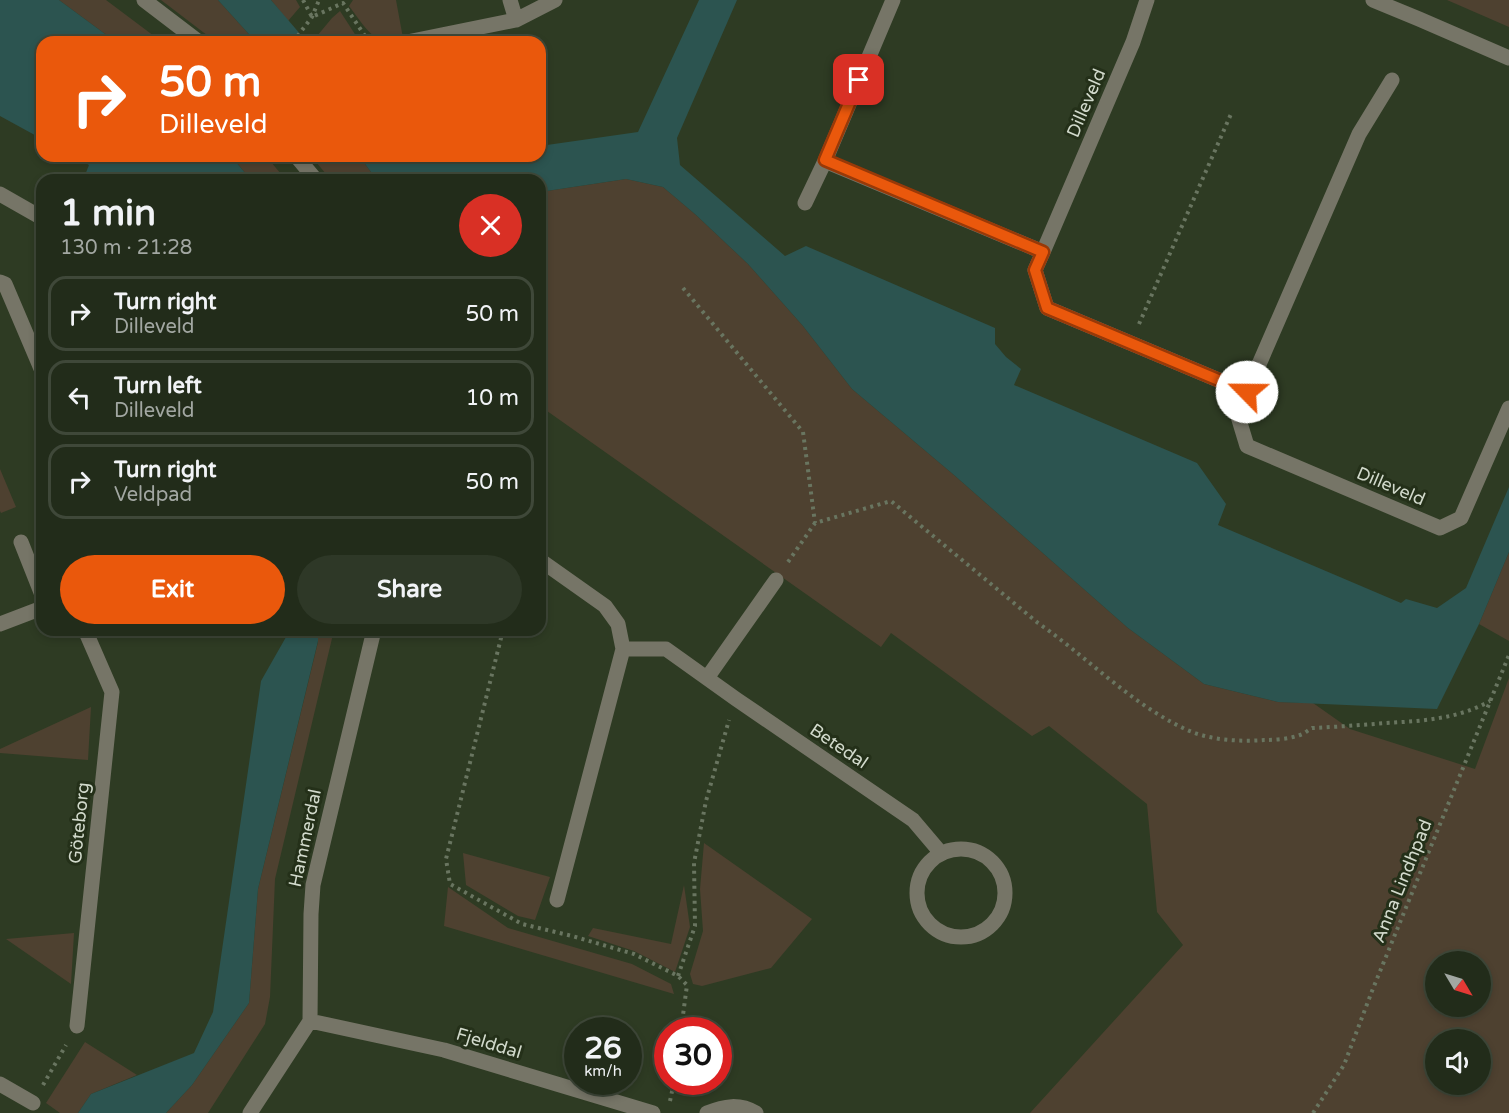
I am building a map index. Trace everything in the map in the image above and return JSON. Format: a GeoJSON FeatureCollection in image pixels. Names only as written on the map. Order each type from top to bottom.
{"type":"FeatureCollection","features":[{"type":"Feature","properties":{"kind":"street"},"geometry":{"type":"LineString","coordinates":[[144,0],[191,36]]}},
{"type":"Feature","properties":{"kind":"street"},"geometry":{"type":"LineString","coordinates":[[510,0],[516,20]]}},
{"type":"Feature","properties":{"kind":"street"},"geometry":{"type":"LineString","coordinates":[[437,36],[516,20],[555,0]]}},
{"type":"Feature","properties":{"kind":"street"},"geometry":{"type":"LineString","coordinates":[[805,203],[893,0]]}},
{"type":"Feature","properties":{"kind":"street","name":"Dilleveld"},"geometry":{"type":"LineString","coordinates":[[1147,0],[1133,42],[1035,270],[1047,308],[1247,392]]}},
{"type":"Feature","properties":{"kind":"street"},"geometry":{"type":"LineString","coordinates":[[1373,0],[1509,58]]}},
{"type":"Feature","properties":{"kind":"street","name":"Dilleveld"},"geometry":{"type":"LineString","coordinates":[[1392,80],[1359,134],[1237,413],[1247,446],[1440,528],[1461,518],[1509,408]]}},
{"type":"Feature","properties":{"kind":"street"},"geometry":{"type":"LineString","coordinates":[[825,160],[1043,252]]}},
{"type":"Feature","properties":{"kind":"street"},"geometry":{"type":"LineString","coordinates":[[301,162],[311,174]]}},
{"type":"Feature","properties":{"kind":"street"},"geometry":{"type":"LineString","coordinates":[[0,194],[36,215]]}},
{"type":"Feature","properties":{"kind":"street"},"geometry":{"type":"LineString","coordinates":[[0,282],[5,284],[36,357]]}},
{"type":"Feature","properties":{"kind":"street"},"geometry":{"type":"LineString","coordinates":[[21,542],[36,579]]}},
{"type":"Feature","properties":{"kind":"street"},"geometry":{"type":"LineString","coordinates":[[546,564],[604,606],[618,624],[623,649],[558,900]]}},
{"type":"Feature","properties":{"kind":"street"},"geometry":{"type":"LineString","coordinates":[[708,678],[776,580]]}},
{"type":"Feature","properties":{"kind":"street"},"geometry":{"type":"LineString","coordinates":[[0,624],[36,610]]}},
{"type":"Feature","properties":{"kind":"street","name":"Göteborg"},"geometry":{"type":"LineString","coordinates":[[77,1026],[112,692],[88,636]]}},
{"type":"Feature","properties":{"kind":"street","name":"Hammerdal"},"geometry":{"type":"LineString","coordinates":[[310,1021],[313,885],[373,636]]}},
{"type":"Feature","properties":{"kind":"street","name":"Betedal"},"geometry":{"type":"LineString","coordinates":[[623,649],[666,649],[913,820],[941,853]]}},
{"type":"Feature","properties":{"kind":"street"},"geometry":{"type":"LineString","coordinates":[[958,849],[972,850],[987,857],[1003,879],[1005,898],[1001,912],[989,927],[974,935],[954,937],[938,931],[927,922],[918,904],[917,885],[924,869],[941,853],[958,849]]}},
{"type":"Feature","properties":{"kind":"street"},"geometry":{"type":"LineString","coordinates":[[250,1113],[310,1021]]}},
{"type":"Feature","properties":{"kind":"street","name":"Fjelddal"},"geometry":{"type":"LineString","coordinates":[[310,1021],[444,1050],[653,1113]]}},
{"type":"Feature","properties":{"kind":"street"},"geometry":{"type":"LineString","coordinates":[[0,1084],[33,1102]]}},
{"type":"Feature","properties":{"kind":"street"},"geometry":{"type":"LineString","coordinates":[[707,1113],[729,1106],[756,1113]]}},
{"type":"Feature","properties":{"kind":"path"},"geometry":{"type":"LineString","coordinates":[[303,0],[312,17]]}},
{"type":"Feature","properties":{"kind":"path"},"geometry":{"type":"LineString","coordinates":[[298,36],[312,17],[319,0]]}},
{"type":"Feature","properties":{"kind":"path"},"geometry":{"type":"LineString","coordinates":[[312,17],[344,2],[365,36]]}},
{"type":"Feature","properties":{"kind":"path"},"geometry":{"type":"LineString","coordinates":[[1130,343],[1231,114]]}},
{"type":"Feature","properties":{"kind":"path"},"geometry":{"type":"LineString","coordinates":[[683,288],[804,432],[815,523]]}},
{"type":"Feature","properties":{"kind":"path"},"geometry":{"type":"LineString","coordinates":[[776,580],[815,523],[891,501],[1038,623],[1129,694],[1184,729],[1212,738],[1248,742],[1300,735],[1312,728],[1424,721],[1475,710],[1490,701]]}},
{"type":"Feature","properties":{"kind":"path"},"geometry":{"type":"LineString","coordinates":[[502,636],[446,859],[450,884],[522,924],[634,954],[678,976],[687,985],[683,1017]]}},
{"type":"Feature","properties":{"kind":"path","name":"Anna Lindhpad"},"geometry":{"type":"LineString","coordinates":[[1313,1113],[1344,1065],[1509,655]]}},
{"type":"Feature","properties":{"kind":"path"},"geometry":{"type":"LineString","coordinates":[[678,976],[695,926],[694,863],[706,801],[736,699]]}},
{"type":"Feature","properties":{"kind":"path"},"geometry":{"type":"LineString","coordinates":[[33,1102],[77,1026]]}},
{"type":"Feature","properties":{"kind":"shaded area"},"geometry":{"type":"Polygon","coordinates":[[[59,0],[106,0],[154,36],[108,36],[59,0]]]}},
{"type":"Feature","properties":{"kind":"shaded area"},"geometry":{"type":"Polygon","coordinates":[[[161,0],[218,0],[251,36],[208,36],[161,0]]]}},
{"type":"Feature","properties":{"kind":"shaded area"},"geometry":{"type":"Polygon","coordinates":[[[271,0],[296,0],[300,7],[288,21],[271,0]]]}},
{"type":"Feature","properties":{"kind":"shaded area"},"geometry":{"type":"Polygon","coordinates":[[[353,0],[396,0],[403,36],[374,36],[349,6],[353,0]]]}},
{"type":"Feature","properties":{"kind":"shaded area"},"geometry":{"type":"Polygon","coordinates":[[[1447,0],[1509,0],[1509,27],[1447,0]]]}},
{"type":"Feature","properties":{"kind":"shaded area"},"geometry":{"type":"Polygon","coordinates":[[[340,11],[356,36],[317,36],[340,11]]]}},
{"type":"Feature","properties":{"kind":"shaded area"},"geometry":{"type":"Polygon","coordinates":[[[236,162],[271,162],[281,174],[246,174],[236,162]]]}},
{"type":"Feature","properties":{"kind":"shaded area"},"geometry":{"type":"Polygon","coordinates":[[[316,162],[364,162],[372,174],[326,174],[316,162]]]}},
{"type":"Feature","properties":{"kind":"shaded area"},"geometry":{"type":"Polygon","coordinates":[[[626,179],[663,187],[748,264],[803,326],[852,389],[1128,628],[1204,684],[1278,702],[1313,703],[1350,729],[1475,769],[1509,678],[1509,1113],[1030,1113],[1183,945],[1157,912],[1147,804],[1049,726],[1032,736],[891,633],[881,647],[546,410],[546,191],[626,179]]]}},
{"type":"Feature","properties":{"kind":"shaded area"},"geometry":{"type":"Polygon","coordinates":[[[0,469],[16,507],[1,513],[0,511],[0,469]]]}},
{"type":"Feature","properties":{"kind":"shaded area"},"geometry":{"type":"Polygon","coordinates":[[[1509,552],[1509,641],[1479,624],[1509,552]]]}},
{"type":"Feature","properties":{"kind":"shaded area"},"geometry":{"type":"Polygon","coordinates":[[[318,636],[333,636],[275,879],[270,997],[265,1024],[208,1113],[166,1113],[192,1085],[249,1003],[258,889],[318,636]]]}},
{"type":"Feature","properties":{"kind":"shaded area"},"geometry":{"type":"Polygon","coordinates":[[[91,707],[88,760],[0,753],[0,749],[91,707]]]}},
{"type":"Feature","properties":{"kind":"shaded area"},"geometry":{"type":"Polygon","coordinates":[[[704,843],[812,919],[771,968],[702,986],[693,984],[690,974],[703,931],[700,889],[704,843]]]}},
{"type":"Feature","properties":{"kind":"shaded area"},"geometry":{"type":"Polygon","coordinates":[[[463,853],[550,877],[535,920],[518,916],[466,885],[463,853]]]}},
{"type":"Feature","properties":{"kind":"shaded area"},"geometry":{"type":"Polygon","coordinates":[[[684,885],[690,927],[675,972],[634,951],[588,936],[593,928],[671,944],[684,885]]]}},
{"type":"Feature","properties":{"kind":"shaded area"},"geometry":{"type":"Polygon","coordinates":[[[448,887],[508,928],[632,964],[671,984],[674,994],[444,926],[448,887]]]}},
{"type":"Feature","properties":{"kind":"shaded area"},"geometry":{"type":"Polygon","coordinates":[[[74,933],[71,984],[6,939],[74,933]]]}},
{"type":"Feature","properties":{"kind":"shaded area"},"geometry":{"type":"Polygon","coordinates":[[[85,1042],[137,1075],[91,1094],[78,1113],[60,1113],[46,1103],[85,1042]]]}},
{"type":"Feature","properties":{"kind":"water"},"geometry":{"type":"Polygon","coordinates":[[[0,0],[59,0],[108,36],[36,36],[36,136],[0,116],[0,0]]]}},
{"type":"Feature","properties":{"kind":"water"},"geometry":{"type":"Polygon","coordinates":[[[218,0],[271,0],[302,36],[251,36],[218,0]]]}},
{"type":"Feature","properties":{"kind":"water"},"geometry":{"type":"Polygon","coordinates":[[[699,0],[737,0],[677,138],[680,165],[785,256],[806,246],[995,328],[995,344],[1021,369],[1014,385],[1197,463],[1226,504],[1218,525],[1401,603],[1406,599],[1437,608],[1466,588],[1509,487],[1509,552],[1479,624],[1437,709],[1278,702],[1204,684],[1128,628],[852,389],[803,326],[748,264],[663,187],[626,179],[546,191],[546,174],[372,174],[364,162],[416,162],[418,164],[546,162],[546,145],[638,132],[699,0]]]}},
{"type":"Feature","properties":{"kind":"water"},"geometry":{"type":"Polygon","coordinates":[[[84,162],[236,162],[246,174],[85,174],[89,165],[84,162]]]}},
{"type":"Feature","properties":{"kind":"water"},"geometry":{"type":"Polygon","coordinates":[[[287,636],[318,636],[258,889],[249,1003],[192,1085],[166,1113],[78,1113],[91,1094],[194,1053],[213,1012],[261,681],[287,636]]]}},
{"type":"Feature","properties":{"kind":"route"},"geometry":{"type":"LineString","coordinates":[[859,80],[825,160],[1043,252],[1035,270],[1047,308],[1247,392]]}}]}
